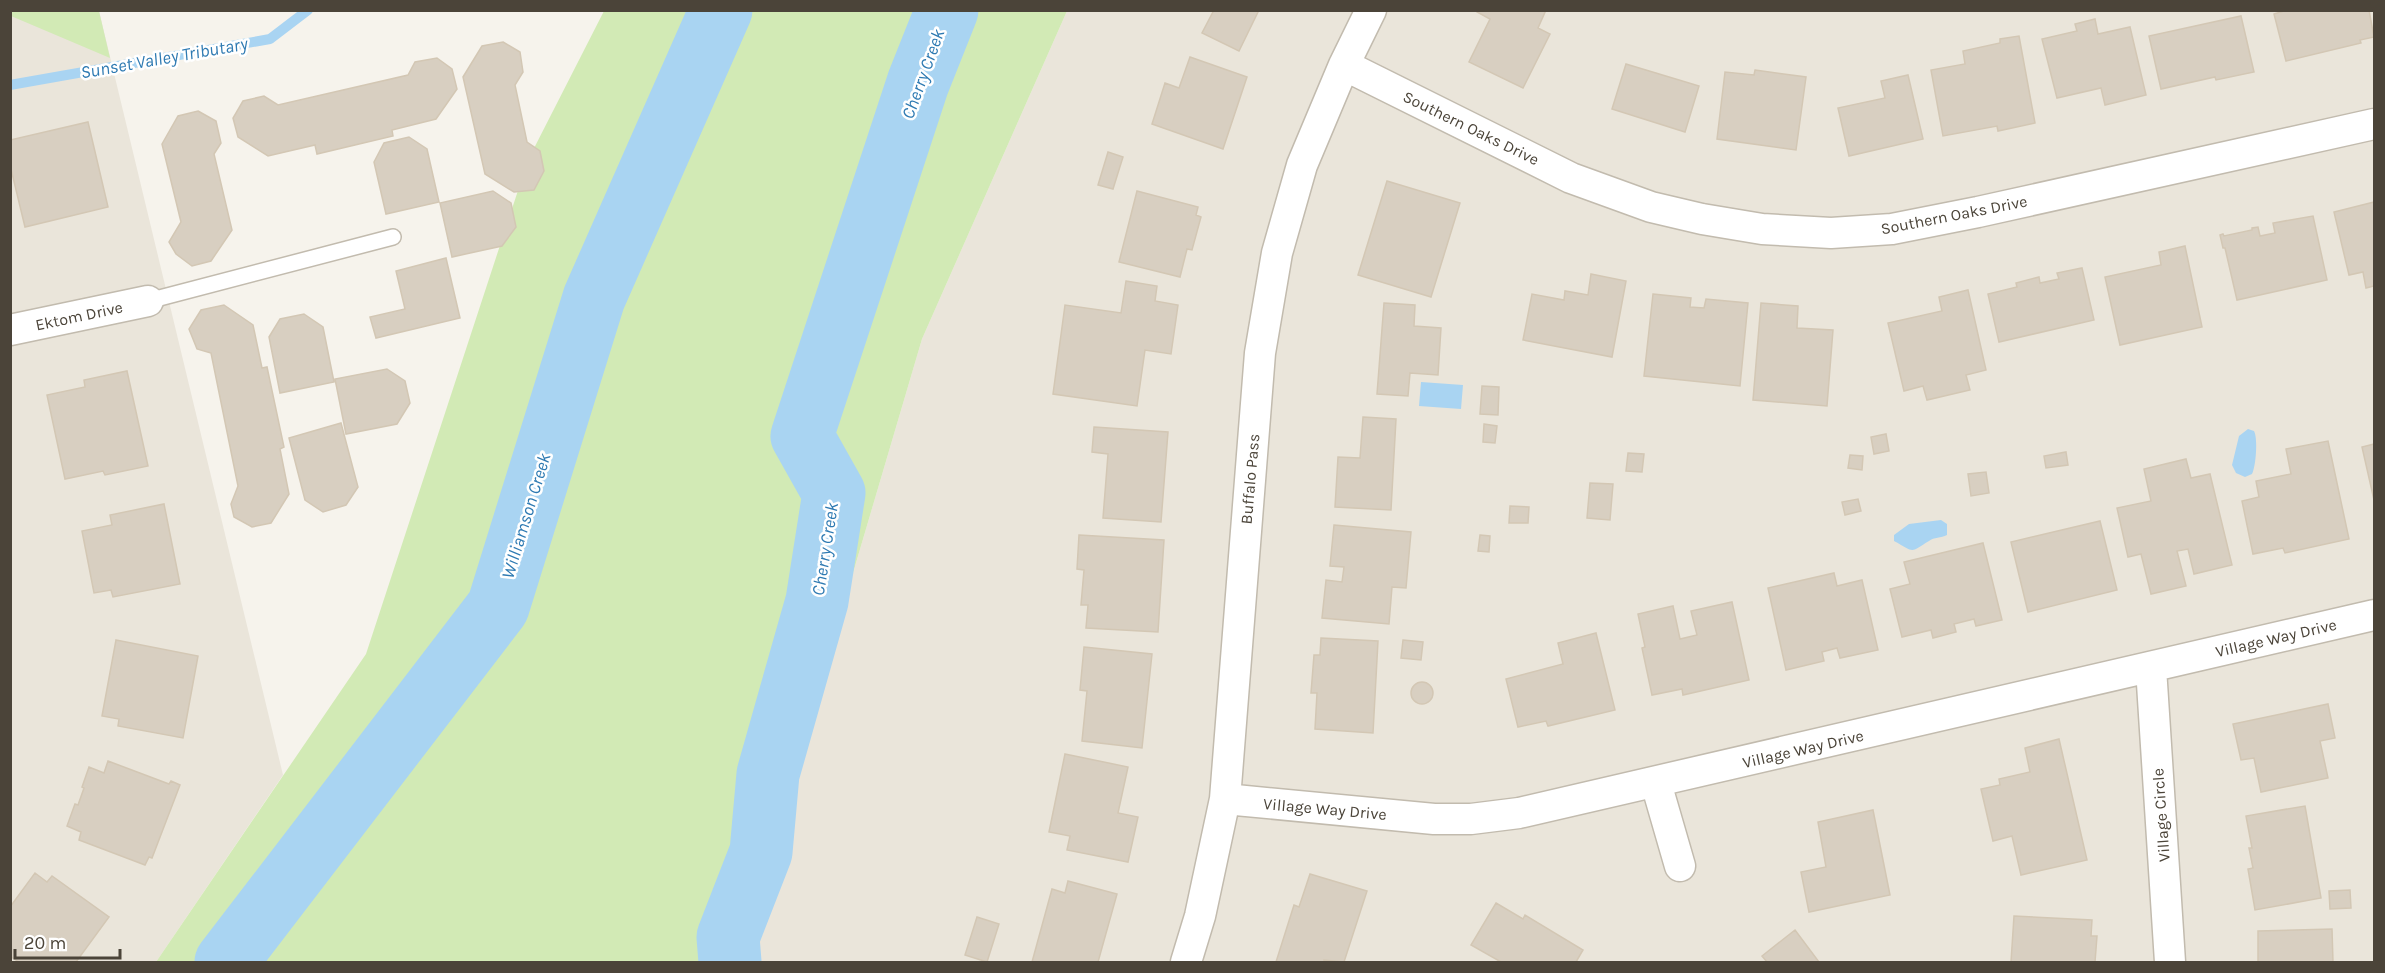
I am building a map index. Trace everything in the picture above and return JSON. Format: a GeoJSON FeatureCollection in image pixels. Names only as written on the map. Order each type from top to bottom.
{"type":"FeatureCollection","features":[{"type":"Feature","properties":{"kind":"street","name":"Buffalo Pass"},"geometry":{"type":"LineString","coordinates":[[1186,963],[1200,916],[1225,799],[1260,353],[1277,253],[1302,165],[1344,64],[1371,10]]}},
{"type":"Feature","properties":{"kind":"street","name":"Southern Oaks Drive"},"geometry":{"type":"LineString","coordinates":[[1344,64],[1571,178],[1651,207],[1702,219],[1762,229],[1832,233],[1892,229],[2374,124]]}},
{"type":"Feature","properties":{"kind":"street","name":"Ektom Drive"},"geometry":{"type":"LineString","coordinates":[[10,330],[148,301]]}},
{"type":"Feature","properties":{"kind":"street","name":"Village Way Drive"},"geometry":{"type":"LineString","coordinates":[[1225,799],[1423,818],[1471,819],[1519,813],[2374,615]]}},
{"type":"Feature","properties":{"kind":"street","name":"Village Circle"},"geometry":{"type":"LineString","coordinates":[[2151,668],[2170,963]]}},
{"type":"Feature","properties":{"kind":"street"},"geometry":{"type":"LineString","coordinates":[[1656,783],[1680,866]]}},
{"type":"Feature","properties":{"kind":"lane"},"geometry":{"type":"LineString","coordinates":[[148,301],[393,237]]}},
{"type":"Feature","properties":{"kind":"shaded area"},"geometry":{"type":"Polygon","coordinates":[[[10,11],[99,11],[283,775],[156,962],[11,962],[10,11]]]}},
{"type":"Feature","properties":{"kind":"shaded area"},"geometry":{"type":"Polygon","coordinates":[[[1067,11],[2374,11],[2374,962],[753,962],[766,868],[922,339],[1067,11]]]}},
{"type":"Feature","properties":{"kind":"green space"},"geometry":{"type":"Polygon","coordinates":[[[10,11],[99,11],[110,58],[11,16],[10,11]]]}},
{"type":"Feature","properties":{"kind":"green space"},"geometry":{"type":"Polygon","coordinates":[[[604,11],[1067,11],[922,339],[766,868],[753,962],[156,962],[366,654],[528,160],[604,11]]]}},
{"type":"Feature","properties":{"kind":"water"},"geometry":{"type":"Polygon","coordinates":[[[1421,382],[1463,385],[1461,409],[1419,406],[1421,382]]]}},
{"type":"Feature","properties":{"kind":"water"},"geometry":{"type":"Polygon","coordinates":[[[2248,429],[2254,431],[2256,452],[2252,474],[2245,477],[2236,473],[2232,465],[2239,436],[2248,429]]]}},
{"type":"Feature","properties":{"kind":"water"},"geometry":{"type":"Polygon","coordinates":[[[1941,520],[1947,524],[1947,535],[1912,550],[1894,541],[1894,535],[1909,524],[1941,520]]]}},
{"type":"Feature","properties":{"kind":"building"},"geometry":{"type":"Polygon","coordinates":[[[1214,10],[1259,10],[1239,51],[1202,33],[1214,10]]]}},
{"type":"Feature","properties":{"kind":"building"},"geometry":{"type":"Polygon","coordinates":[[[1478,10],[1546,10],[1538,28],[1550,34],[1523,88],[1469,62],[1490,19],[1477,12],[1478,10]]]}},
{"type":"Feature","properties":{"kind":"building"},"geometry":{"type":"Polygon","coordinates":[[[2287,10],[2369,10],[2374,37],[2360,40],[2361,43],[2286,61],[2274,14],[2287,10]]]}},
{"type":"Feature","properties":{"kind":"building"},"geometry":{"type":"Polygon","coordinates":[[[2241,16],[2254,72],[2216,80],[2215,77],[2161,89],[2149,36],[2241,16]]]}},
{"type":"Feature","properties":{"kind":"building"},"geometry":{"type":"Polygon","coordinates":[[[2095,19],[2098,34],[2130,27],[2146,95],[2105,105],[2101,88],[2057,98],[2042,39],[2077,31],[2075,24],[2095,19]]]}},
{"type":"Feature","properties":{"kind":"building"},"geometry":{"type":"Polygon","coordinates":[[[2019,36],[2035,123],[1998,131],[1997,126],[1943,136],[1931,70],[1965,64],[1963,51],[2000,43],[2000,39],[2019,36]]]}},
{"type":"Feature","properties":{"kind":"building"},"geometry":{"type":"Polygon","coordinates":[[[503,42],[520,52],[523,72],[515,85],[527,142],[540,151],[544,171],[534,190],[514,192],[485,174],[463,77],[482,46],[503,42]]]}},
{"type":"Feature","properties":{"kind":"building"},"geometry":{"type":"Polygon","coordinates":[[[1190,57],[1247,77],[1223,149],[1152,124],[1165,83],[1179,88],[1190,57]]]}},
{"type":"Feature","properties":{"kind":"building"},"geometry":{"type":"Polygon","coordinates":[[[437,58],[452,69],[457,89],[436,119],[392,130],[393,136],[317,154],[315,145],[268,156],[238,137],[233,118],[243,101],[264,96],[278,105],[408,75],[415,62],[437,58]]]}},
{"type":"Feature","properties":{"kind":"building"},"geometry":{"type":"Polygon","coordinates":[[[1626,64],[1699,86],[1685,132],[1612,109],[1626,64]]]}},
{"type":"Feature","properties":{"kind":"building"},"geometry":{"type":"Polygon","coordinates":[[[1755,70],[1806,77],[1796,150],[1717,139],[1725,72],[1754,75],[1755,70]]]}},
{"type":"Feature","properties":{"kind":"building"},"geometry":{"type":"Polygon","coordinates":[[[1908,75],[1923,139],[1849,156],[1838,108],[1885,98],[1881,81],[1908,75]]]}},
{"type":"Feature","properties":{"kind":"building"},"geometry":{"type":"Polygon","coordinates":[[[198,111],[216,121],[221,143],[214,154],[232,230],[211,261],[192,266],[176,254],[169,242],[181,222],[162,144],[178,116],[198,111]]]}},
{"type":"Feature","properties":{"kind":"building"},"geometry":{"type":"Polygon","coordinates":[[[88,122],[108,207],[25,227],[10,165],[10,140],[88,122]]]}},
{"type":"Feature","properties":{"kind":"building"},"geometry":{"type":"Polygon","coordinates":[[[409,137],[427,149],[439,202],[386,214],[374,162],[384,143],[409,137]]]}},
{"type":"Feature","properties":{"kind":"building"},"geometry":{"type":"Polygon","coordinates":[[[1108,152],[1123,157],[1113,189],[1098,185],[1108,152]]]}},
{"type":"Feature","properties":{"kind":"building"},"geometry":{"type":"Polygon","coordinates":[[[1387,181],[1460,203],[1431,297],[1358,275],[1387,181]]]}},
{"type":"Feature","properties":{"kind":"building"},"geometry":{"type":"Polygon","coordinates":[[[493,191],[511,203],[516,227],[502,246],[452,257],[440,203],[493,191]]]}},
{"type":"Feature","properties":{"kind":"building"},"geometry":{"type":"Polygon","coordinates":[[[1137,191],[1198,207],[1196,215],[1201,217],[1192,250],[1187,249],[1180,277],[1119,262],[1137,191]]]}},
{"type":"Feature","properties":{"kind":"building"},"geometry":{"type":"Polygon","coordinates":[[[2374,202],[2374,286],[2366,288],[2363,272],[2349,275],[2334,212],[2374,202]]]}},
{"type":"Feature","properties":{"kind":"building"},"geometry":{"type":"Polygon","coordinates":[[[2313,216],[2327,280],[2237,300],[2220,235],[2224,236],[2258,227],[2260,236],[2275,233],[2273,223],[2313,216]]]}},
{"type":"Feature","properties":{"kind":"building"},"geometry":{"type":"Polygon","coordinates":[[[2185,246],[2202,327],[2120,345],[2105,277],[2161,265],[2159,252],[2185,246]]]}},
{"type":"Feature","properties":{"kind":"building"},"geometry":{"type":"Polygon","coordinates":[[[446,258],[460,318],[376,338],[370,317],[405,309],[396,271],[446,258]]]}},
{"type":"Feature","properties":{"kind":"building"},"geometry":{"type":"Polygon","coordinates":[[[2082,268],[2094,320],[1999,342],[1988,294],[2017,287],[2016,283],[2039,277],[2040,283],[2059,279],[2057,273],[2082,268]]]}},
{"type":"Feature","properties":{"kind":"building"},"geometry":{"type":"Polygon","coordinates":[[[1591,274],[1626,281],[1612,357],[1523,340],[1532,294],[1564,300],[1565,291],[1588,295],[1591,274]]]}},
{"type":"Feature","properties":{"kind":"building"},"geometry":{"type":"Polygon","coordinates":[[[1126,281],[1157,286],[1155,301],[1178,305],[1171,354],[1145,350],[1137,406],[1053,394],[1065,305],[1121,313],[1126,281]]]}},
{"type":"Feature","properties":{"kind":"building"},"geometry":{"type":"Polygon","coordinates":[[[1968,290],[1986,370],[1966,375],[1970,390],[1927,400],[1923,386],[1904,391],[1888,323],[1942,311],[1939,297],[1968,290]]]}},
{"type":"Feature","properties":{"kind":"building"},"geometry":{"type":"Polygon","coordinates":[[[1653,294],[1691,298],[1690,307],[1704,308],[1706,299],[1748,303],[1740,386],[1644,376],[1653,294]]]}},
{"type":"Feature","properties":{"kind":"building"},"geometry":{"type":"Polygon","coordinates":[[[1384,303],[1415,305],[1414,326],[1441,328],[1438,375],[1410,373],[1408,396],[1377,394],[1384,303]]]}},
{"type":"Feature","properties":{"kind":"building"},"geometry":{"type":"Polygon","coordinates":[[[1761,303],[1798,306],[1797,328],[1833,330],[1827,406],[1753,400],[1761,303]]]}},
{"type":"Feature","properties":{"kind":"building"},"geometry":{"type":"Polygon","coordinates":[[[224,305],[253,325],[262,368],[267,367],[284,447],[280,449],[289,494],[271,523],[252,527],[234,517],[231,504],[238,486],[211,353],[197,349],[189,329],[201,310],[224,305]]]}},
{"type":"Feature","properties":{"kind":"building"},"geometry":{"type":"Polygon","coordinates":[[[304,314],[323,327],[334,382],[280,393],[269,337],[280,319],[304,314]]]}},
{"type":"Feature","properties":{"kind":"building"},"geometry":{"type":"Polygon","coordinates":[[[387,369],[405,381],[410,403],[397,424],[346,434],[335,379],[387,369]]]}},
{"type":"Feature","properties":{"kind":"building"},"geometry":{"type":"Polygon","coordinates":[[[127,371],[148,466],[105,475],[103,471],[65,479],[47,395],[85,387],[84,380],[127,371]]]}},
{"type":"Feature","properties":{"kind":"building"},"geometry":{"type":"Polygon","coordinates":[[[1482,386],[1499,387],[1498,415],[1480,414],[1482,386]]]}},
{"type":"Feature","properties":{"kind":"building"},"geometry":{"type":"Polygon","coordinates":[[[1363,417],[1396,419],[1391,510],[1335,507],[1338,457],[1360,458],[1363,417]]]}},
{"type":"Feature","properties":{"kind":"building"},"geometry":{"type":"Polygon","coordinates":[[[341,423],[358,487],[346,505],[323,512],[305,500],[289,438],[341,423]]]}},
{"type":"Feature","properties":{"kind":"building"},"geometry":{"type":"Polygon","coordinates":[[[1484,424],[1497,426],[1495,443],[1483,442],[1484,424]]]}},
{"type":"Feature","properties":{"kind":"building"},"geometry":{"type":"Polygon","coordinates":[[[1094,427],[1168,432],[1161,522],[1103,518],[1108,454],[1092,452],[1094,427]]]}},
{"type":"Feature","properties":{"kind":"building"},"geometry":{"type":"Polygon","coordinates":[[[1886,434],[1889,451],[1874,454],[1871,437],[1886,434]]]}},
{"type":"Feature","properties":{"kind":"building"},"geometry":{"type":"Polygon","coordinates":[[[2328,441],[2349,539],[2285,553],[2283,548],[2253,554],[2242,501],[2259,497],[2256,481],[2291,474],[2286,449],[2328,441]]]}},
{"type":"Feature","properties":{"kind":"building"},"geometry":{"type":"Polygon","coordinates":[[[2374,444],[2374,500],[2362,447],[2374,444]]]}},
{"type":"Feature","properties":{"kind":"building"},"geometry":{"type":"Polygon","coordinates":[[[2066,452],[2068,465],[2046,468],[2044,456],[2066,452]]]}},
{"type":"Feature","properties":{"kind":"building"},"geometry":{"type":"Polygon","coordinates":[[[1628,453],[1644,454],[1642,472],[1626,471],[1628,453]]]}},
{"type":"Feature","properties":{"kind":"building"},"geometry":{"type":"Polygon","coordinates":[[[1850,455],[1863,456],[1862,470],[1848,468],[1850,455]]]}},
{"type":"Feature","properties":{"kind":"building"},"geometry":{"type":"Polygon","coordinates":[[[2186,459],[2191,478],[2210,474],[2232,565],[2194,574],[2188,549],[2177,551],[2186,586],[2151,594],[2141,554],[2128,557],[2117,508],[2151,501],[2144,469],[2186,459]]]}},
{"type":"Feature","properties":{"kind":"building"},"geometry":{"type":"Polygon","coordinates":[[[1986,472],[1989,493],[1971,496],[1968,474],[1986,472]]]}},
{"type":"Feature","properties":{"kind":"building"},"geometry":{"type":"Polygon","coordinates":[[[1590,483],[1613,484],[1610,520],[1587,518],[1590,483]]]}},
{"type":"Feature","properties":{"kind":"building"},"geometry":{"type":"Polygon","coordinates":[[[1858,499],[1861,511],[1845,515],[1842,502],[1858,499]]]}},
{"type":"Feature","properties":{"kind":"building"},"geometry":{"type":"Polygon","coordinates":[[[164,504],[180,584],[113,597],[111,590],[94,593],[82,531],[112,525],[110,515],[164,504]]]}},
{"type":"Feature","properties":{"kind":"building"},"geometry":{"type":"Polygon","coordinates":[[[1510,506],[1529,507],[1528,523],[1509,523],[1510,506]]]}},
{"type":"Feature","properties":{"kind":"building"},"geometry":{"type":"Polygon","coordinates":[[[2100,521],[2117,590],[2028,612],[2011,542],[2100,521]]]}},
{"type":"Feature","properties":{"kind":"building"},"geometry":{"type":"Polygon","coordinates":[[[1334,525],[1411,532],[1406,588],[1392,587],[1389,624],[1322,618],[1326,580],[1342,582],[1344,567],[1330,566],[1334,525]]]}},
{"type":"Feature","properties":{"kind":"building"},"geometry":{"type":"Polygon","coordinates":[[[1079,535],[1164,540],[1158,632],[1086,628],[1088,605],[1081,605],[1084,570],[1077,569],[1079,535]]]}},
{"type":"Feature","properties":{"kind":"building"},"geometry":{"type":"Polygon","coordinates":[[[1480,535],[1490,536],[1489,552],[1478,551],[1480,535]]]}},
{"type":"Feature","properties":{"kind":"building"},"geometry":{"type":"Polygon","coordinates":[[[1983,543],[2002,620],[1976,626],[1974,619],[1954,624],[1956,632],[1933,638],[1931,630],[1902,637],[1890,589],[1910,584],[1904,562],[1983,543]]]}},
{"type":"Feature","properties":{"kind":"building"},"geometry":{"type":"Polygon","coordinates":[[[1834,573],[1837,586],[1862,580],[1878,650],[1840,658],[1837,648],[1822,652],[1824,661],[1786,670],[1768,588],[1834,573]]]}},
{"type":"Feature","properties":{"kind":"building"},"geometry":{"type":"Polygon","coordinates":[[[1732,602],[1749,680],[1683,695],[1682,689],[1652,695],[1642,648],[1645,647],[1638,614],[1673,606],[1680,639],[1697,635],[1691,611],[1732,602]]]}},
{"type":"Feature","properties":{"kind":"building"},"geometry":{"type":"Polygon","coordinates":[[[1596,633],[1615,710],[1548,726],[1546,721],[1518,727],[1506,679],[1563,664],[1558,643],[1596,633]]]}},
{"type":"Feature","properties":{"kind":"building"},"geometry":{"type":"Polygon","coordinates":[[[1321,638],[1378,641],[1373,733],[1315,729],[1317,693],[1311,693],[1314,655],[1320,655],[1321,638]]]}},
{"type":"Feature","properties":{"kind":"building"},"geometry":{"type":"Polygon","coordinates":[[[116,640],[198,656],[183,738],[118,726],[119,719],[102,716],[116,640]]]}},
{"type":"Feature","properties":{"kind":"building"},"geometry":{"type":"Polygon","coordinates":[[[1403,640],[1423,642],[1421,660],[1401,658],[1403,640]]]}},
{"type":"Feature","properties":{"kind":"building"},"geometry":{"type":"Polygon","coordinates":[[[1084,647],[1152,654],[1142,748],[1082,741],[1087,691],[1080,690],[1084,647]]]}},
{"type":"Feature","properties":{"kind":"building"},"geometry":{"type":"Polygon","coordinates":[[[1422,682],[1430,685],[1433,693],[1430,701],[1422,704],[1414,701],[1411,693],[1414,685],[1422,682]]]}},
{"type":"Feature","properties":{"kind":"building"},"geometry":{"type":"Polygon","coordinates":[[[2328,704],[2335,738],[2320,741],[2328,778],[2261,792],[2254,758],[2241,760],[2233,724],[2328,704]]]}},
{"type":"Feature","properties":{"kind":"building"},"geometry":{"type":"Polygon","coordinates":[[[2059,739],[2087,860],[2021,875],[2012,836],[1993,841],[1981,789],[2000,785],[1999,779],[2030,772],[2025,748],[2059,739]]]}},
{"type":"Feature","properties":{"kind":"building"},"geometry":{"type":"Polygon","coordinates":[[[1065,754],[1128,767],[1118,813],[1138,817],[1128,862],[1067,850],[1070,836],[1049,832],[1065,754]]]}},
{"type":"Feature","properties":{"kind":"building"},"geometry":{"type":"Polygon","coordinates":[[[108,761],[169,784],[171,781],[180,785],[152,858],[149,857],[145,865],[79,840],[81,832],[67,826],[75,804],[78,805],[89,767],[104,773],[108,761]]]}},
{"type":"Feature","properties":{"kind":"building"},"geometry":{"type":"Polygon","coordinates":[[[2305,806],[2321,898],[2255,910],[2248,869],[2253,868],[2246,816],[2305,806]]]}},
{"type":"Feature","properties":{"kind":"building"},"geometry":{"type":"Polygon","coordinates":[[[1873,810],[1890,895],[1809,912],[1801,872],[1826,867],[1818,822],[1873,810]]]}},
{"type":"Feature","properties":{"kind":"building"},"geometry":{"type":"Polygon","coordinates":[[[35,873],[47,882],[52,876],[109,917],[76,962],[19,962],[10,956],[10,907],[35,873]]]}},
{"type":"Feature","properties":{"kind":"building"},"geometry":{"type":"Polygon","coordinates":[[[1310,874],[1367,891],[1344,962],[1324,960],[1324,962],[1276,962],[1294,905],[1299,907],[1310,874]]]}},
{"type":"Feature","properties":{"kind":"building"},"geometry":{"type":"Polygon","coordinates":[[[1068,881],[1117,894],[1098,962],[1032,962],[1052,889],[1065,893],[1068,881]]]}},
{"type":"Feature","properties":{"kind":"building"},"geometry":{"type":"Polygon","coordinates":[[[2350,890],[2351,908],[2330,909],[2329,891],[2350,890]]]}},
{"type":"Feature","properties":{"kind":"building"},"geometry":{"type":"Polygon","coordinates":[[[1496,903],[1523,919],[1525,915],[1583,950],[1576,962],[1501,962],[1471,945],[1496,903]]]}},
{"type":"Feature","properties":{"kind":"building"},"geometry":{"type":"Polygon","coordinates":[[[2014,916],[2092,920],[2091,936],[2097,936],[2095,962],[2011,962],[2014,916]]]}},
{"type":"Feature","properties":{"kind":"building"},"geometry":{"type":"Polygon","coordinates":[[[977,917],[999,924],[987,962],[965,955],[977,917]]]}},
{"type":"Feature","properties":{"kind":"building"},"geometry":{"type":"Polygon","coordinates":[[[2332,929],[2333,962],[2258,962],[2258,931],[2332,929]]]}},
{"type":"Feature","properties":{"kind":"building"},"geometry":{"type":"Polygon","coordinates":[[[1795,930],[1819,962],[1767,962],[1762,956],[1795,930]]]}},
{"type":"Feature","properties":{"kind":"waterway","name":"Sunset Valley Tributary"},"geometry":{"type":"LineString","coordinates":[[10,85],[270,39],[308,10]]}},
{"type":"Feature","properties":{"kind":"waterway","name":"Williamson Creek"},"geometry":{"type":"LineString","coordinates":[[226,962],[498,607],[594,298],[721,10]]}},
{"type":"Feature","properties":{"kind":"waterway","name":"Cherry Creek"},"geometry":{"type":"LineString","coordinates":[[730,962],[728,937],[761,852],[768,774],[817,601],[834,493],[802,436],[918,83],[947,10]]}}]}
